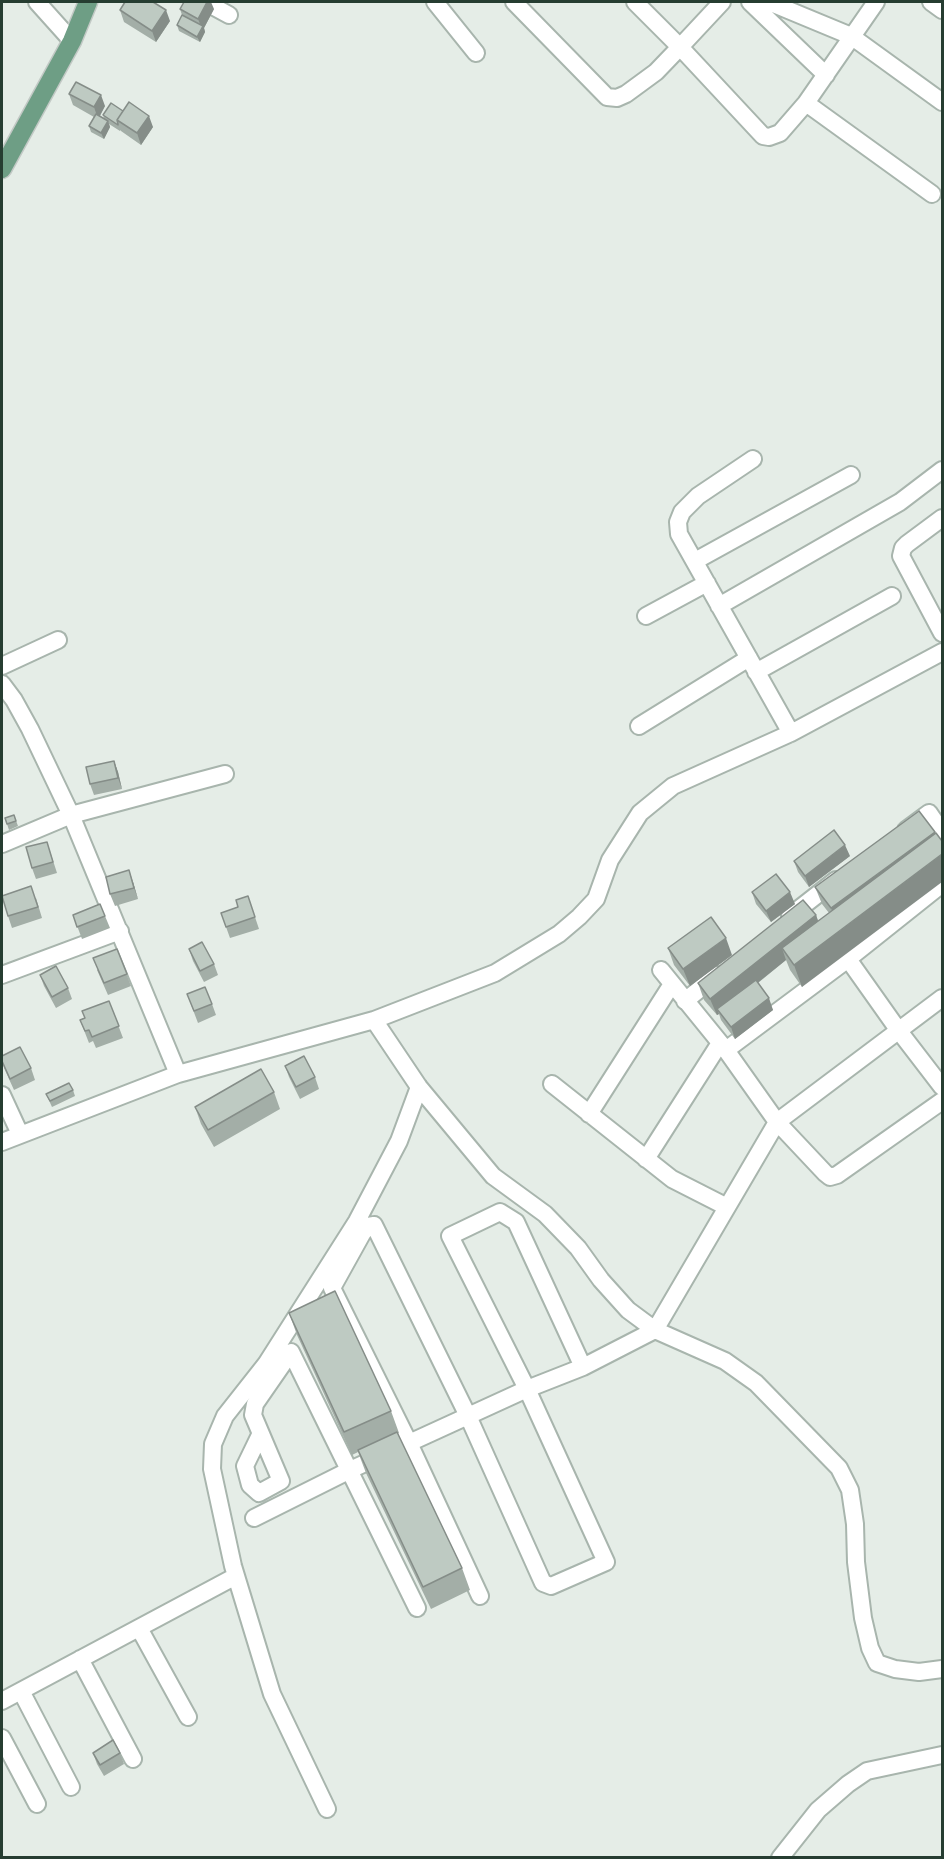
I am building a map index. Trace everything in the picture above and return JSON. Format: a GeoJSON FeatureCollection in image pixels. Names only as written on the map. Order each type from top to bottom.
{"type":"FeatureCollection","features":[{"type":"Feature","properties":{"kind":"main road"},"geometry":{"type":"LineString","coordinates":[[2,170],[72,41],[88,2]]}},
{"type":"Feature","properties":{"kind":"street"},"geometry":{"type":"LineString","coordinates":[[37,2],[72,41]]}},
{"type":"Feature","properties":{"kind":"street"},"geometry":{"type":"LineString","coordinates":[[205,2],[229,15]]}},
{"type":"Feature","properties":{"kind":"street"},"geometry":{"type":"LineString","coordinates":[[435,2],[476,53]]}},
{"type":"Feature","properties":{"kind":"street"},"geometry":{"type":"LineString","coordinates":[[514,2],[607,97],[617,98],[656,72],[722,2]]}},
{"type":"Feature","properties":{"kind":"street"},"geometry":{"type":"LineString","coordinates":[[634,2],[680,47],[763,136],[773,137],[780,133],[806,103],[876,2]]}},
{"type":"Feature","properties":{"kind":"street"},"geometry":{"type":"LineString","coordinates":[[750,2],[825,75]]}},
{"type":"Feature","properties":{"kind":"street"},"geometry":{"type":"LineString","coordinates":[[774,2],[851,36],[942,102]]}},
{"type":"Feature","properties":{"kind":"street"},"geometry":{"type":"LineString","coordinates":[[931,2],[942,10]]}},
{"type":"Feature","properties":{"kind":"street"},"geometry":{"type":"LineString","coordinates":[[806,103],[932,195]]}},
{"type":"Feature","properties":{"kind":"street"},"geometry":{"type":"LineString","coordinates":[[753,459],[698,496],[682,512],[678,522],[680,534],[790,733]]}},
{"type":"Feature","properties":{"kind":"street"},"geometry":{"type":"LineString","coordinates":[[719,606],[900,502],[942,470]]}},
{"type":"Feature","properties":{"kind":"street"},"geometry":{"type":"LineString","coordinates":[[695,561],[851,474]]}},
{"type":"Feature","properties":{"kind":"street"},"geometry":{"type":"LineString","coordinates":[[942,518],[907,544],[901,556],[942,633]]}},
{"type":"Feature","properties":{"kind":"street"},"geometry":{"type":"LineString","coordinates":[[646,616],[707,584]]}},
{"type":"Feature","properties":{"kind":"street"},"geometry":{"type":"LineString","coordinates":[[639,726],[753,665],[892,596]]}},
{"type":"Feature","properties":{"kind":"street"},"geometry":{"type":"LineString","coordinates":[[2,666],[58,640]]}},
{"type":"Feature","properties":{"kind":"street"},"geometry":{"type":"LineString","coordinates":[[2,1142],[178,1074],[374,1020],[495,973],[559,934],[579,917],[596,899],[610,860],[640,813],[673,786],[790,733],[942,652]]}},
{"type":"Feature","properties":{"kind":"street"},"geometry":{"type":"LineString","coordinates":[[2,684],[30,729],[71,815],[178,1074]]}},
{"type":"Feature","properties":{"kind":"street"},"geometry":{"type":"LineString","coordinates":[[2,844],[71,815],[225,774]]}},
{"type":"Feature","properties":{"kind":"street"},"geometry":{"type":"LineString","coordinates":[[892,840],[928,813],[942,831]]}},
{"type":"Feature","properties":{"kind":"street"},"geometry":{"type":"LineString","coordinates":[[774,929],[846,873]]}},
{"type":"Feature","properties":{"kind":"street"},"geometry":{"type":"LineString","coordinates":[[646,1159],[723,1047],[848,958],[942,884]]}},
{"type":"Feature","properties":{"kind":"street"},"geometry":{"type":"LineString","coordinates":[[2,975],[120,931]]}},
{"type":"Feature","properties":{"kind":"street"},"geometry":{"type":"LineString","coordinates":[[848,958],[899,1032],[942,1087]]}},
{"type":"Feature","properties":{"kind":"street"},"geometry":{"type":"LineString","coordinates":[[685,1001],[729,965]]}},
{"type":"Feature","properties":{"kind":"street"},"geometry":{"type":"LineString","coordinates":[[661,970],[723,1047],[777,1122],[830,1177],[837,1175],[942,1101]]}},
{"type":"Feature","properties":{"kind":"street"},"geometry":{"type":"LineString","coordinates":[[589,1114],[672,984]]}},
{"type":"Feature","properties":{"kind":"street"},"geometry":{"type":"LineString","coordinates":[[254,1518],[350,1470],[527,1389],[583,1367],[654,1330],[777,1122],[942,998]]}},
{"type":"Feature","properties":{"kind":"street"},"geometry":{"type":"LineString","coordinates":[[374,1020],[419,1087],[493,1176],[545,1214],[578,1248],[628,1310],[654,1330],[725,1361],[756,1383],[839,1468],[850,1490],[863,1618],[870,1648],[877,1663],[895,1669],[919,1672],[942,1669]]}},
{"type":"Feature","properties":{"kind":"street"},"geometry":{"type":"LineString","coordinates":[[552,1084],[672,1179],[727,1206]]}},
{"type":"Feature","properties":{"kind":"street"},"geometry":{"type":"LineString","coordinates":[[327,1809],[272,1694],[236,1576],[212,1469],[213,1444],[225,1416],[266,1364],[357,1221],[399,1140],[419,1087]]}},
{"type":"Feature","properties":{"kind":"street"},"geometry":{"type":"LineString","coordinates":[[2,1095],[20,1134]]}},
{"type":"Feature","properties":{"kind":"street"},"geometry":{"type":"LineString","coordinates":[[260,1435],[253,1415],[255,1404],[332,1288],[362,1234],[368,1227],[374,1225],[468,1416],[543,1583],[551,1586],[606,1562],[527,1389],[450,1236],[500,1212],[516,1222],[583,1367]]}},
{"type":"Feature","properties":{"kind":"street"},"geometry":{"type":"LineString","coordinates":[[332,1288],[409,1443],[480,1596]]}},
{"type":"Feature","properties":{"kind":"street"},"geometry":{"type":"LineString","coordinates":[[291,1352],[417,1608]]}},
{"type":"Feature","properties":{"kind":"street"},"geometry":{"type":"LineString","coordinates":[[2,1701],[236,1576]]}},
{"type":"Feature","properties":{"kind":"street"},"geometry":{"type":"LineString","coordinates":[[139,1628],[188,1717]]}},
{"type":"Feature","properties":{"kind":"street"},"geometry":{"type":"LineString","coordinates":[[80,1659],[134,1759]]}},
{"type":"Feature","properties":{"kind":"street"},"geometry":{"type":"LineString","coordinates":[[21,1691],[71,1787]]}},
{"type":"Feature","properties":{"kind":"street"},"geometry":{"type":"LineString","coordinates":[[2,1738],[37,1804]]}},
{"type":"Feature","properties":{"kind":"street"},"geometry":{"type":"LineString","coordinates":[[780,1857],[818,1810],[867,1771],[942,1755]]}},
{"type":"Feature","properties":{"kind":"building"},"geometry":{"type":"Polygon","coordinates":[[[125,2],[153,2],[166,10],[152,31],[120,10],[125,2]]]}},
{"type":"Feature","properties":{"kind":"building"},"geometry":{"type":"Polygon","coordinates":[[[184,2],[207,2],[198,19],[180,9],[184,2]]]}},
{"type":"Feature","properties":{"kind":"building"},"geometry":{"type":"Polygon","coordinates":[[[182,15],[203,26],[197,37],[177,25],[182,15]]]}},
{"type":"Feature","properties":{"kind":"building"},"geometry":{"type":"Polygon","coordinates":[[[76,82],[101,95],[94,107],[69,94],[76,82]]]}},
{"type":"Feature","properties":{"kind":"building"},"geometry":{"type":"Polygon","coordinates":[[[129,102],[149,116],[137,133],[117,120],[129,102]]]}},
{"type":"Feature","properties":{"kind":"building"},"geometry":{"type":"Polygon","coordinates":[[[111,103],[123,111],[117,120],[118,125],[103,115],[111,103]]]}},
{"type":"Feature","properties":{"kind":"building"},"geometry":{"type":"Polygon","coordinates":[[[96,114],[108,121],[101,133],[89,126],[96,114]]]}},
{"type":"Feature","properties":{"kind":"building"},"geometry":{"type":"Polygon","coordinates":[[[114,761],[118,778],[90,784],[86,767],[114,761]]]}},
{"type":"Feature","properties":{"kind":"building"},"geometry":{"type":"Polygon","coordinates":[[[919,811],[935,832],[831,908],[815,887],[919,811]]]}},
{"type":"Feature","properties":{"kind":"building"},"geometry":{"type":"Polygon","coordinates":[[[14,815],[16,821],[7,824],[5,818],[14,815]]]}},
{"type":"Feature","properties":{"kind":"building"},"geometry":{"type":"Polygon","coordinates":[[[834,830],[845,845],[805,876],[794,861],[834,830]]]}},
{"type":"Feature","properties":{"kind":"building"},"geometry":{"type":"Polygon","coordinates":[[[936,833],[942,841],[942,854],[794,965],[782,948],[936,833]]]}},
{"type":"Feature","properties":{"kind":"building"},"geometry":{"type":"Polygon","coordinates":[[[47,842],[53,862],[32,868],[26,847],[47,842]]]}},
{"type":"Feature","properties":{"kind":"building"},"geometry":{"type":"Polygon","coordinates":[[[129,870],[134,888],[110,894],[106,877],[129,870]]]}},
{"type":"Feature","properties":{"kind":"building"},"geometry":{"type":"Polygon","coordinates":[[[776,874],[790,892],[766,911],[752,892],[776,874]]]}},
{"type":"Feature","properties":{"kind":"building"},"geometry":{"type":"Polygon","coordinates":[[[31,886],[38,907],[8,916],[2,896],[31,886]]]}},
{"type":"Feature","properties":{"kind":"building"},"geometry":{"type":"Polygon","coordinates":[[[248,896],[255,917],[226,927],[221,913],[238,907],[236,900],[248,896]]]}},
{"type":"Feature","properties":{"kind":"building"},"geometry":{"type":"Polygon","coordinates":[[[803,900],[816,915],[710,999],[698,983],[803,900]]]}},
{"type":"Feature","properties":{"kind":"building"},"geometry":{"type":"Polygon","coordinates":[[[100,904],[105,916],[77,927],[73,915],[100,904]]]}},
{"type":"Feature","properties":{"kind":"building"},"geometry":{"type":"Polygon","coordinates":[[[711,917],[726,938],[683,969],[668,948],[711,917]]]}},
{"type":"Feature","properties":{"kind":"building"},"geometry":{"type":"Polygon","coordinates":[[[202,942],[214,964],[200,971],[189,949],[202,942]]]}},
{"type":"Feature","properties":{"kind":"building"},"geometry":{"type":"Polygon","coordinates":[[[117,949],[127,974],[104,983],[93,958],[117,949]]]}},
{"type":"Feature","properties":{"kind":"building"},"geometry":{"type":"Polygon","coordinates":[[[56,966],[68,988],[52,997],[40,975],[56,966]]]}},
{"type":"Feature","properties":{"kind":"building"},"geometry":{"type":"Polygon","coordinates":[[[756,980],[769,998],[731,1027],[717,1009],[756,980]]]}},
{"type":"Feature","properties":{"kind":"building"},"geometry":{"type":"Polygon","coordinates":[[[205,987],[212,1004],[194,1011],[187,994],[205,987]]]}},
{"type":"Feature","properties":{"kind":"building"},"geometry":{"type":"Polygon","coordinates":[[[109,1001],[119,1026],[92,1037],[89,1030],[85,1031],[80,1020],[85,1018],[82,1011],[109,1001]]]}},
{"type":"Feature","properties":{"kind":"building"},"geometry":{"type":"Polygon","coordinates":[[[20,1047],[31,1068],[10,1079],[2,1056],[20,1047]]]}},
{"type":"Feature","properties":{"kind":"building"},"geometry":{"type":"Polygon","coordinates":[[[304,1056],[315,1077],[296,1087],[285,1066],[304,1056]]]}},
{"type":"Feature","properties":{"kind":"building"},"geometry":{"type":"Polygon","coordinates":[[[261,1069],[274,1092],[208,1130],[195,1107],[261,1069]]]}},
{"type":"Feature","properties":{"kind":"building"},"geometry":{"type":"Polygon","coordinates":[[[69,1083],[73,1090],[50,1101],[46,1094],[69,1083]]]}},
{"type":"Feature","properties":{"kind":"building"},"geometry":{"type":"Polygon","coordinates":[[[335,1291],[391,1411],[344,1432],[289,1313],[335,1291]]]}},
{"type":"Feature","properties":{"kind":"building"},"geometry":{"type":"Polygon","coordinates":[[[397,1432],[462,1568],[423,1587],[358,1450],[397,1432]]]}},
{"type":"Feature","properties":{"kind":"building"},"geometry":{"type":"Polygon","coordinates":[[[113,1740],[120,1753],[100,1765],[93,1753],[113,1740]]]}}]}
